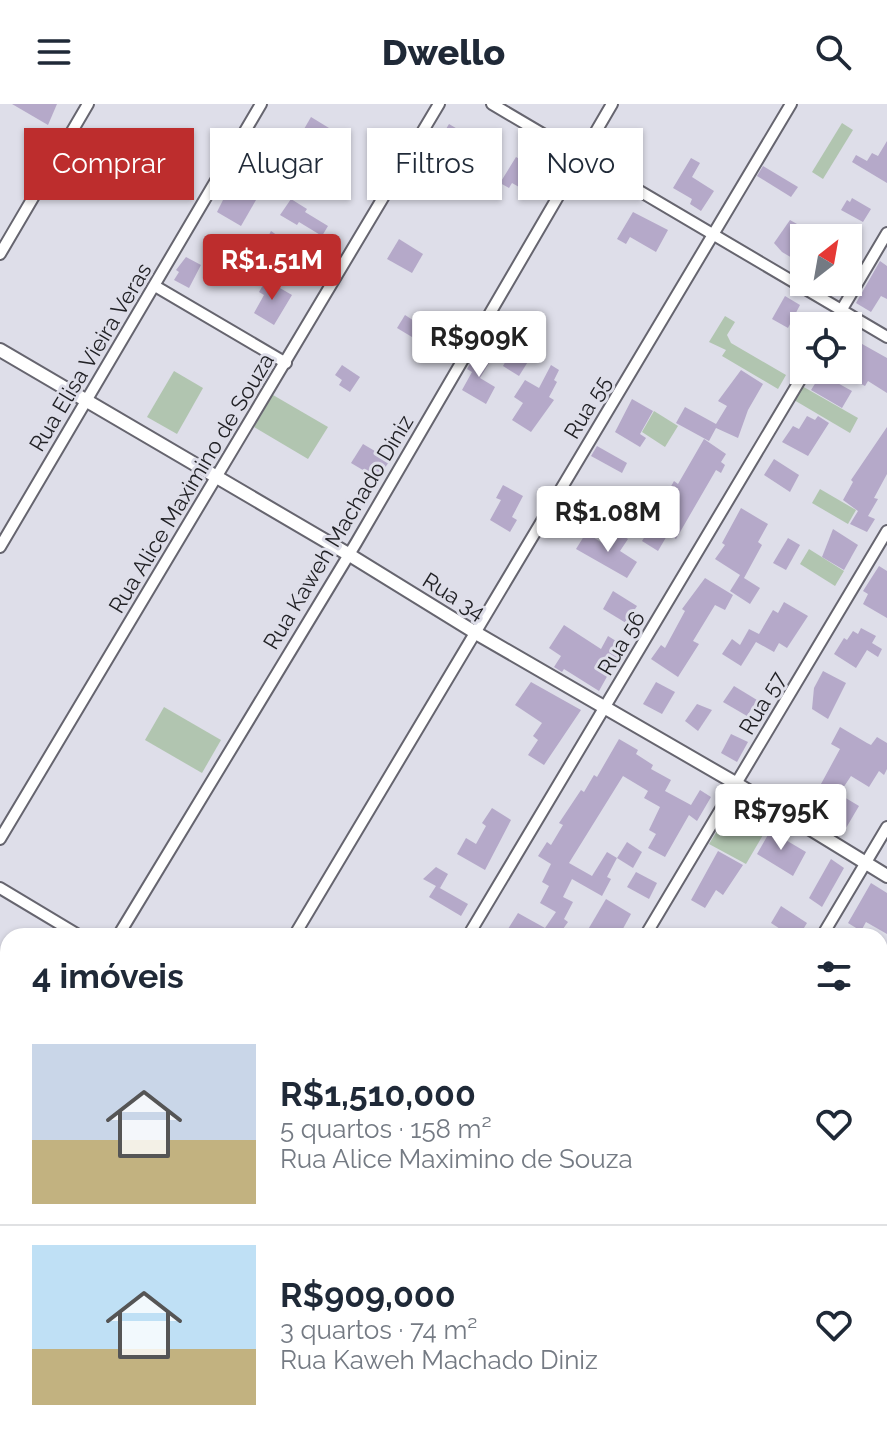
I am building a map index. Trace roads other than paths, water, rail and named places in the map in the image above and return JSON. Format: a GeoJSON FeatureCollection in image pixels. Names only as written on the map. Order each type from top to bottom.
{"type":"FeatureCollection","features":[{"type":"Feature","properties":{"kind":"street"},"geometry":{"type":"LineString","coordinates":[[0,254],[88,104]]}},
{"type":"Feature","properties":{"kind":"street","name":"Rua Elisa Vieira Veras"},"geometry":{"type":"LineString","coordinates":[[0,547],[261,104]]}},
{"type":"Feature","properties":{"kind":"street","name":"Rua Alice Maximino de Souza"},"geometry":{"type":"LineString","coordinates":[[0,839],[439,104]]}},
{"type":"Feature","properties":{"kind":"street"},"geometry":{"type":"LineString","coordinates":[[492,104],[532,128]]}},
{"type":"Feature","properties":{"kind":"street","name":"Rua Kaweh Machado Diniz"},"geometry":{"type":"LineString","coordinates":[[598,128],[612,104]]}},
{"type":"Feature","properties":{"kind":"street","name":"Rua 55"},"geometry":{"type":"LineString","coordinates":[[299,928],[791,104]]}},
{"type":"Feature","properties":{"kind":"street"},"geometry":{"type":"LineString","coordinates":[[643,194],[887,337]]}},
{"type":"Feature","properties":{"kind":"street","name":"Rua Kaweh Machado Diniz"},"geometry":{"type":"LineString","coordinates":[[123,928],[556,200]]}},
{"type":"Feature","properties":{"kind":"street"},"geometry":{"type":"LineString","coordinates":[[841,310],[887,233]]}},
{"type":"Feature","properties":{"kind":"street"},"geometry":{"type":"LineString","coordinates":[[155,286],[286,363]]}},
{"type":"Feature","properties":{"kind":"street","name":"Rua 34"},"geometry":{"type":"LineString","coordinates":[[0,350],[737,784],[887,876]]}},
{"type":"Feature","properties":{"kind":"street","name":"Rua 56"},"geometry":{"type":"LineString","coordinates":[[473,928],[798,384]]}},
{"type":"Feature","properties":{"kind":"street","name":"Rua 57"},"geometry":{"type":"LineString","coordinates":[[650,928],[887,531]]}},
{"type":"Feature","properties":{"kind":"street"},"geometry":{"type":"LineString","coordinates":[[827,928],[887,827]]}},
{"type":"Feature","properties":{"kind":"street"},"geometry":{"type":"LineString","coordinates":[[0,888],[67,928]]}}]}
